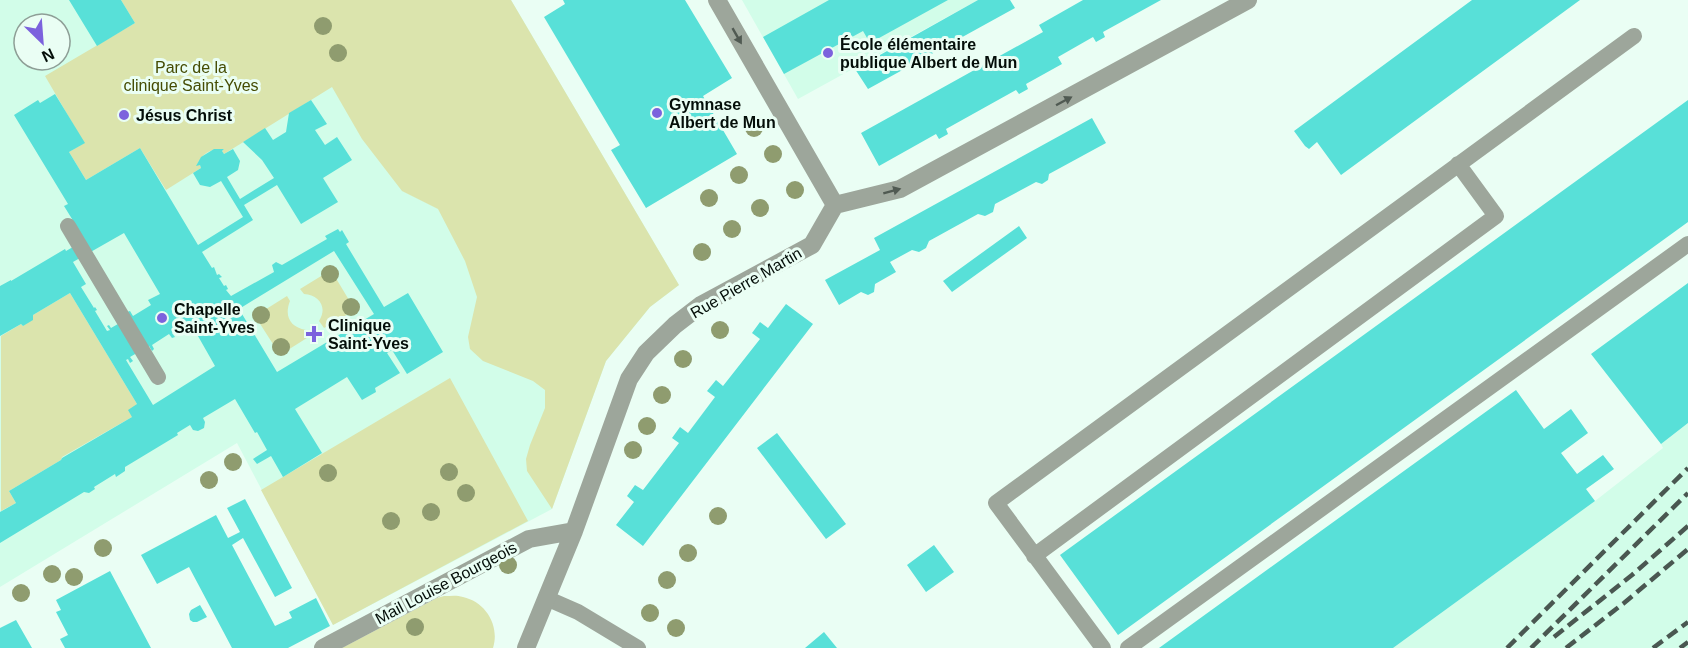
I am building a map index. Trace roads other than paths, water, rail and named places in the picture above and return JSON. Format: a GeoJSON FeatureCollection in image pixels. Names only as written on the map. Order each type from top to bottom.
{"type":"FeatureCollection","features":[{"type":"Feature","properties":{"kind":"street"},"geometry":{"type":"LineString","coordinates":[[717,0],[835,205],[900,189],[1248,0]]}},
{"type":"Feature","properties":{"kind":"street","name":"Rue Pierre Martin"},"geometry":{"type":"LineString","coordinates":[[526,648],[574,531],[629,379],[646,353],[675,325],[701,305],[812,245],[835,205]]}},
{"type":"Feature","properties":{"kind":"street","name":"Mail Louise Bourgeois"},"geometry":{"type":"LineString","coordinates":[[323,648],[529,539],[574,531]]}},
{"type":"Feature","properties":{"kind":"lane"},"geometry":{"type":"LineString","coordinates":[[1103,648],[996,503],[1634,36]]}},
{"type":"Feature","properties":{"kind":"lane"},"geometry":{"type":"LineString","coordinates":[[1034,556],[1496,216],[1458,164]]}},
{"type":"Feature","properties":{"kind":"lane"},"geometry":{"type":"LineString","coordinates":[[68,226],[158,376]]}},
{"type":"Feature","properties":{"kind":"lane"},"geometry":{"type":"LineString","coordinates":[[1128,648],[1688,244]]}},
{"type":"Feature","properties":{"kind":"lane"},"geometry":{"type":"LineString","coordinates":[[546,598],[578,612],[638,648]]}},
{"type":"Feature","properties":{"kind":"railway"},"geometry":{"type":"LineString","coordinates":[[1507,648],[1688,468]]}},
{"type":"Feature","properties":{"kind":"railway"},"geometry":{"type":"LineString","coordinates":[[1531,648],[1688,493]]}},
{"type":"Feature","properties":{"kind":"railway"},"geometry":{"type":"LineString","coordinates":[[1554,637],[1632,575],[1688,526]]}},
{"type":"Feature","properties":{"kind":"railway"},"geometry":{"type":"LineString","coordinates":[[1566,648],[1688,549]]}},
{"type":"Feature","properties":{"kind":"railway"},"geometry":{"type":"LineString","coordinates":[[1653,648],[1688,622]]}},
{"type":"Feature","properties":{"kind":"railway"},"geometry":{"type":"LineString","coordinates":[[1680,648],[1688,642]]}},
{"type":"Feature","properties":{"kind":"place","name":"École élémentaire publique Albert de Mun"},"geometry":{"type":"Point","coordinates":[828,53]}},
{"type":"Feature","properties":{"kind":"place","name":"Gymnase Albert de Mun"},"geometry":{"type":"Point","coordinates":[657,113]}},
{"type":"Feature","properties":{"kind":"place","name":"Jésus Christ"},"geometry":{"type":"Point","coordinates":[124,115]}},
{"type":"Feature","properties":{"kind":"place","name":"Chapelle Saint-Yves"},"geometry":{"type":"Point","coordinates":[162,318]}},
{"type":"Feature","properties":{"kind":"place","name":"Clinique Saint-Yves"},"geometry":{"type":"Point","coordinates":[314,334]}},
{"type":"Feature","properties":{"kind":"park label","name":"Parc de la clinique Saint-Yves"},"geometry":{"type":"Point","coordinates":[191,76]}}]}
